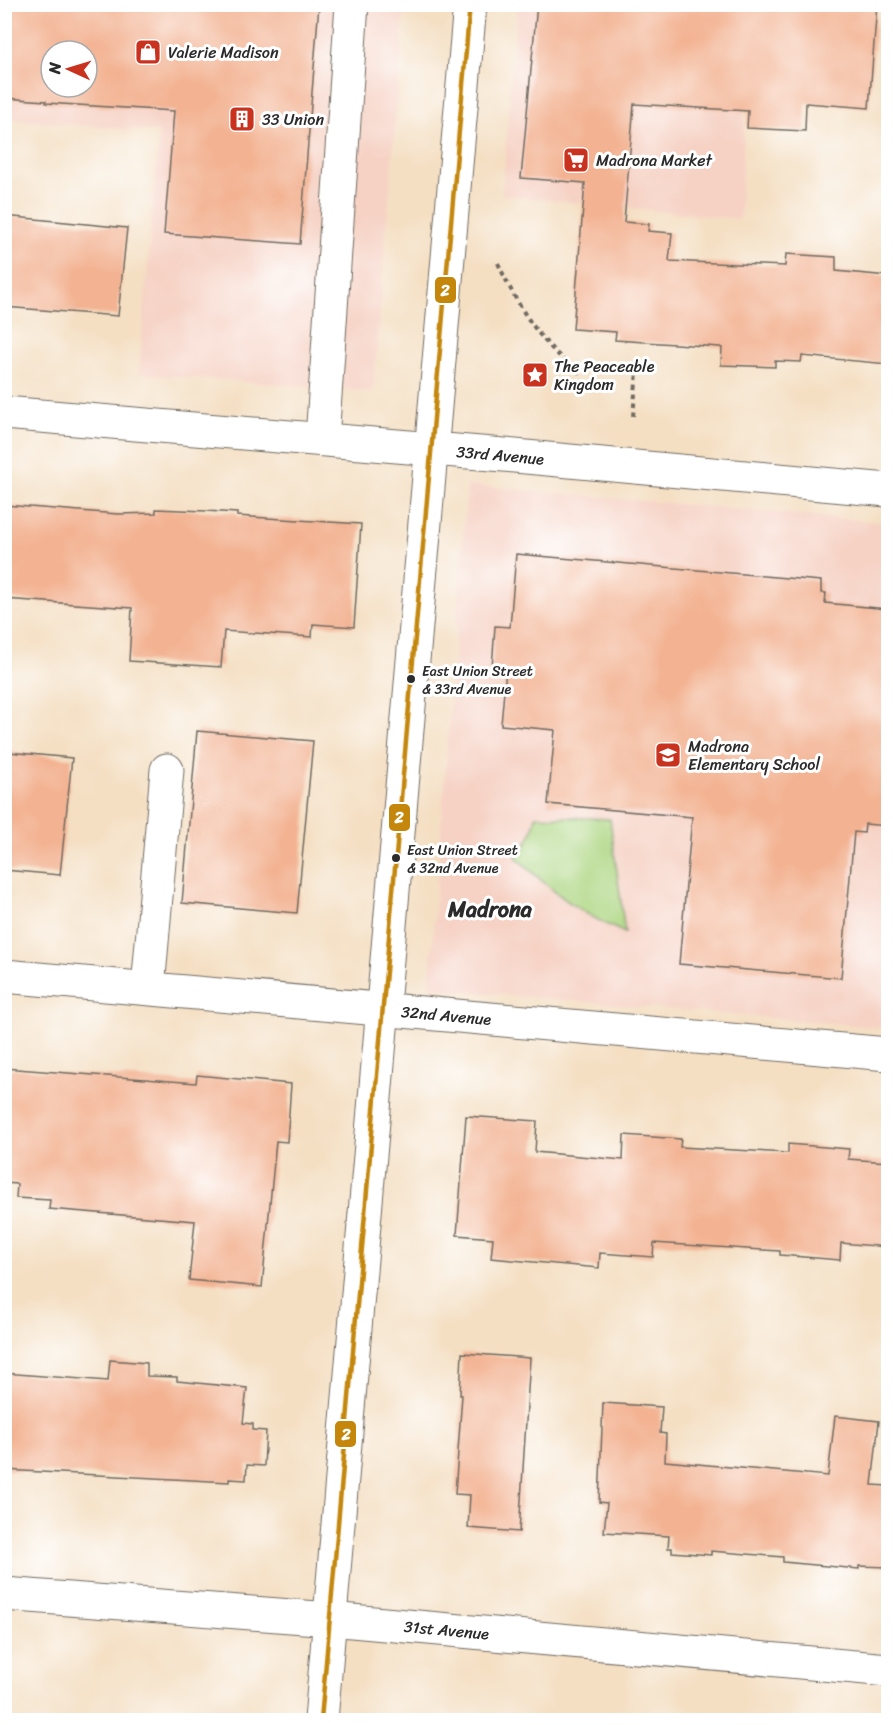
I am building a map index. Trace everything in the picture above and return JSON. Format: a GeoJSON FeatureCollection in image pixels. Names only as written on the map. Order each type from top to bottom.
{"type":"FeatureCollection","features":[{"type":"Feature","properties":{"kind":"street"},"geometry":{"type":"LineString","coordinates":[[322,439],[352,4]]}},
{"type":"Feature","properties":{"kind":"street"},"geometry":{"type":"LineString","coordinates":[[321,1720],[471,4]]}},
{"type":"Feature","properties":{"kind":"street","name":"33rd Avenue"},"geometry":{"type":"LineString","coordinates":[[4,413],[888,490]]}},
{"type":"Feature","properties":{"kind":"street"},"geometry":{"type":"LineString","coordinates":[[148,988],[167,770]]}},
{"type":"Feature","properties":{"kind":"street","name":"32nd Avenue"},"geometry":{"type":"LineString","coordinates":[[4,976],[888,1054]]}},
{"type":"Feature","properties":{"kind":"street","name":"31st Avenue"},"geometry":{"type":"LineString","coordinates":[[4,1594],[330,1618],[888,1670]]}},
{"type":"Feature","properties":{"kind":"path"},"geometry":{"type":"LineString","coordinates":[[498,263],[514,299],[530,324],[564,362],[580,373]]}},
{"type":"Feature","properties":{"kind":"path"},"geometry":{"type":"LineString","coordinates":[[633,416],[637,372]]}},
{"type":"Feature","properties":{"kind":"shaded area"},"geometry":{"type":"Polygon","coordinates":[[[4,5],[405,5],[373,392],[139,373],[159,132],[5,119],[4,5]]]}},
{"type":"Feature","properties":{"kind":"shaded area"},"geometry":{"type":"Polygon","coordinates":[[[517,5],[750,5],[740,219],[502,195],[517,5]]]}},
{"type":"Feature","properties":{"kind":"shaded area","name":"Madrona Elementary School"},"geometry":{"type":"Polygon","coordinates":[[[467,485],[888,523],[888,1028],[429,988],[467,485]]]}},
{"type":"Feature","properties":{"kind":"green space"},"geometry":{"type":"Polygon","coordinates":[[[536,816],[610,819],[625,933],[594,918],[567,901],[516,857],[529,838],[536,816]]]}},
{"type":"Feature","properties":{"kind":"building","name":"33 Union"},"geometry":{"type":"Polygon","coordinates":[[[4,4],[319,4],[300,244],[164,234],[174,111],[46,103],[46,101],[4,98],[4,4]]]}},
{"type":"Feature","properties":{"kind":"building"},"geometry":{"type":"Polygon","coordinates":[[[537,4],[877,4],[869,108],[806,103],[805,131],[747,128],[748,111],[634,104],[624,222],[649,224],[648,231],[672,233],[669,261],[785,266],[786,254],[836,257],[836,271],[888,276],[888,364],[802,356],[801,362],[775,361],[775,367],[721,365],[722,348],[720,347],[615,340],[616,332],[573,329],[585,183],[521,178],[537,4]]]}},
{"type":"Feature","properties":{"kind":"building"},"geometry":{"type":"Polygon","coordinates":[[[4,216],[127,228],[118,316],[4,307],[4,216]]]}},
{"type":"Feature","properties":{"kind":"building"},"geometry":{"type":"Polygon","coordinates":[[[4,505],[118,514],[156,513],[156,509],[206,511],[237,513],[237,516],[361,524],[354,627],[313,624],[312,637],[224,631],[221,667],[129,661],[132,608],[4,599],[4,505]]]}},
{"type":"Feature","properties":{"kind":"building"},"geometry":{"type":"Polygon","coordinates":[[[516,554],[821,581],[821,593],[826,593],[825,603],[888,609],[888,826],[865,824],[864,833],[854,832],[841,978],[679,964],[692,817],[548,804],[555,730],[501,725],[506,669],[492,668],[495,626],[510,627],[516,554]]]}},
{"type":"Feature","properties":{"kind":"building"},"geometry":{"type":"Polygon","coordinates":[[[197,731],[313,741],[297,913],[182,903],[197,731]]]}},
{"type":"Feature","properties":{"kind":"building"},"geometry":{"type":"Polygon","coordinates":[[[8,752],[72,758],[60,875],[4,870],[4,789],[8,752]]]}},
{"type":"Feature","properties":{"kind":"building"},"geometry":{"type":"Polygon","coordinates":[[[4,1068],[196,1083],[197,1075],[291,1084],[287,1142],[276,1141],[262,1287],[189,1280],[195,1221],[49,1209],[50,1200],[16,1198],[17,1184],[4,1183],[4,1068]]]}},
{"type":"Feature","properties":{"kind":"building"},"geometry":{"type":"Polygon","coordinates":[[[466,1116],[537,1121],[535,1152],[623,1160],[624,1135],[681,1139],[680,1147],[788,1153],[788,1144],[849,1149],[848,1159],[888,1162],[888,1247],[841,1243],[840,1260],[780,1255],[780,1251],[654,1243],[653,1257],[600,1253],[599,1268],[491,1258],[493,1238],[457,1235],[466,1116]]]}},
{"type":"Feature","properties":{"kind":"building"},"geometry":{"type":"Polygon","coordinates":[[[462,1353],[530,1358],[519,1532],[468,1528],[470,1495],[455,1494],[462,1395],[460,1395],[462,1353]]]}},
{"type":"Feature","properties":{"kind":"building"},"geometry":{"type":"Polygon","coordinates":[[[110,1360],[147,1363],[147,1376],[177,1377],[177,1381],[247,1388],[243,1423],[253,1424],[253,1430],[266,1431],[264,1466],[247,1465],[246,1480],[229,1479],[229,1482],[4,1470],[4,1373],[108,1381],[110,1360]]]}},
{"type":"Feature","properties":{"kind":"building"},"geometry":{"type":"Polygon","coordinates":[[[603,1403],[662,1407],[660,1433],[666,1434],[665,1461],[828,1476],[835,1416],[879,1421],[872,1485],[888,1486],[888,1567],[859,1566],[859,1569],[783,1562],[783,1557],[711,1551],[711,1555],[672,1552],[672,1548],[668,1548],[669,1536],[604,1532],[607,1503],[599,1502],[603,1403]]]}},
{"type":"Feature","properties":{"kind":"transit line","name":"2"},"geometry":{"type":"LineString","coordinates":[[321,1720],[470,4]]}},
{"type":"Feature","properties":{"kind":"place","name":"Valerie Madison"},"geometry":{"type":"Point","coordinates":[148,52]}},
{"type":"Feature","properties":{"kind":"place","name":"33 Union"},"geometry":{"type":"Point","coordinates":[242,119]}},
{"type":"Feature","properties":{"kind":"place","name":"Madrona Market"},"geometry":{"type":"Point","coordinates":[576,160]}},
{"type":"Feature","properties":{"kind":"place","name":"The Peaceable Kingdom"},"geometry":{"type":"Point","coordinates":[535,375]}},
{"type":"Feature","properties":{"kind":"place","name":"East Union Street & 33rd Avenue"},"geometry":{"type":"Point","coordinates":[411,679]}},
{"type":"Feature","properties":{"kind":"place","name":"Madrona Elementary School"},"geometry":{"type":"Point","coordinates":[668,755]}},
{"type":"Feature","properties":{"kind":"place","name":"East Union Street & 32nd Avenue"},"geometry":{"type":"Point","coordinates":[396,858]}},
{"type":"Feature","properties":{"kind":"district","name":"Madrona"},"geometry":{"type":"Point","coordinates":[490,909]}}]}
